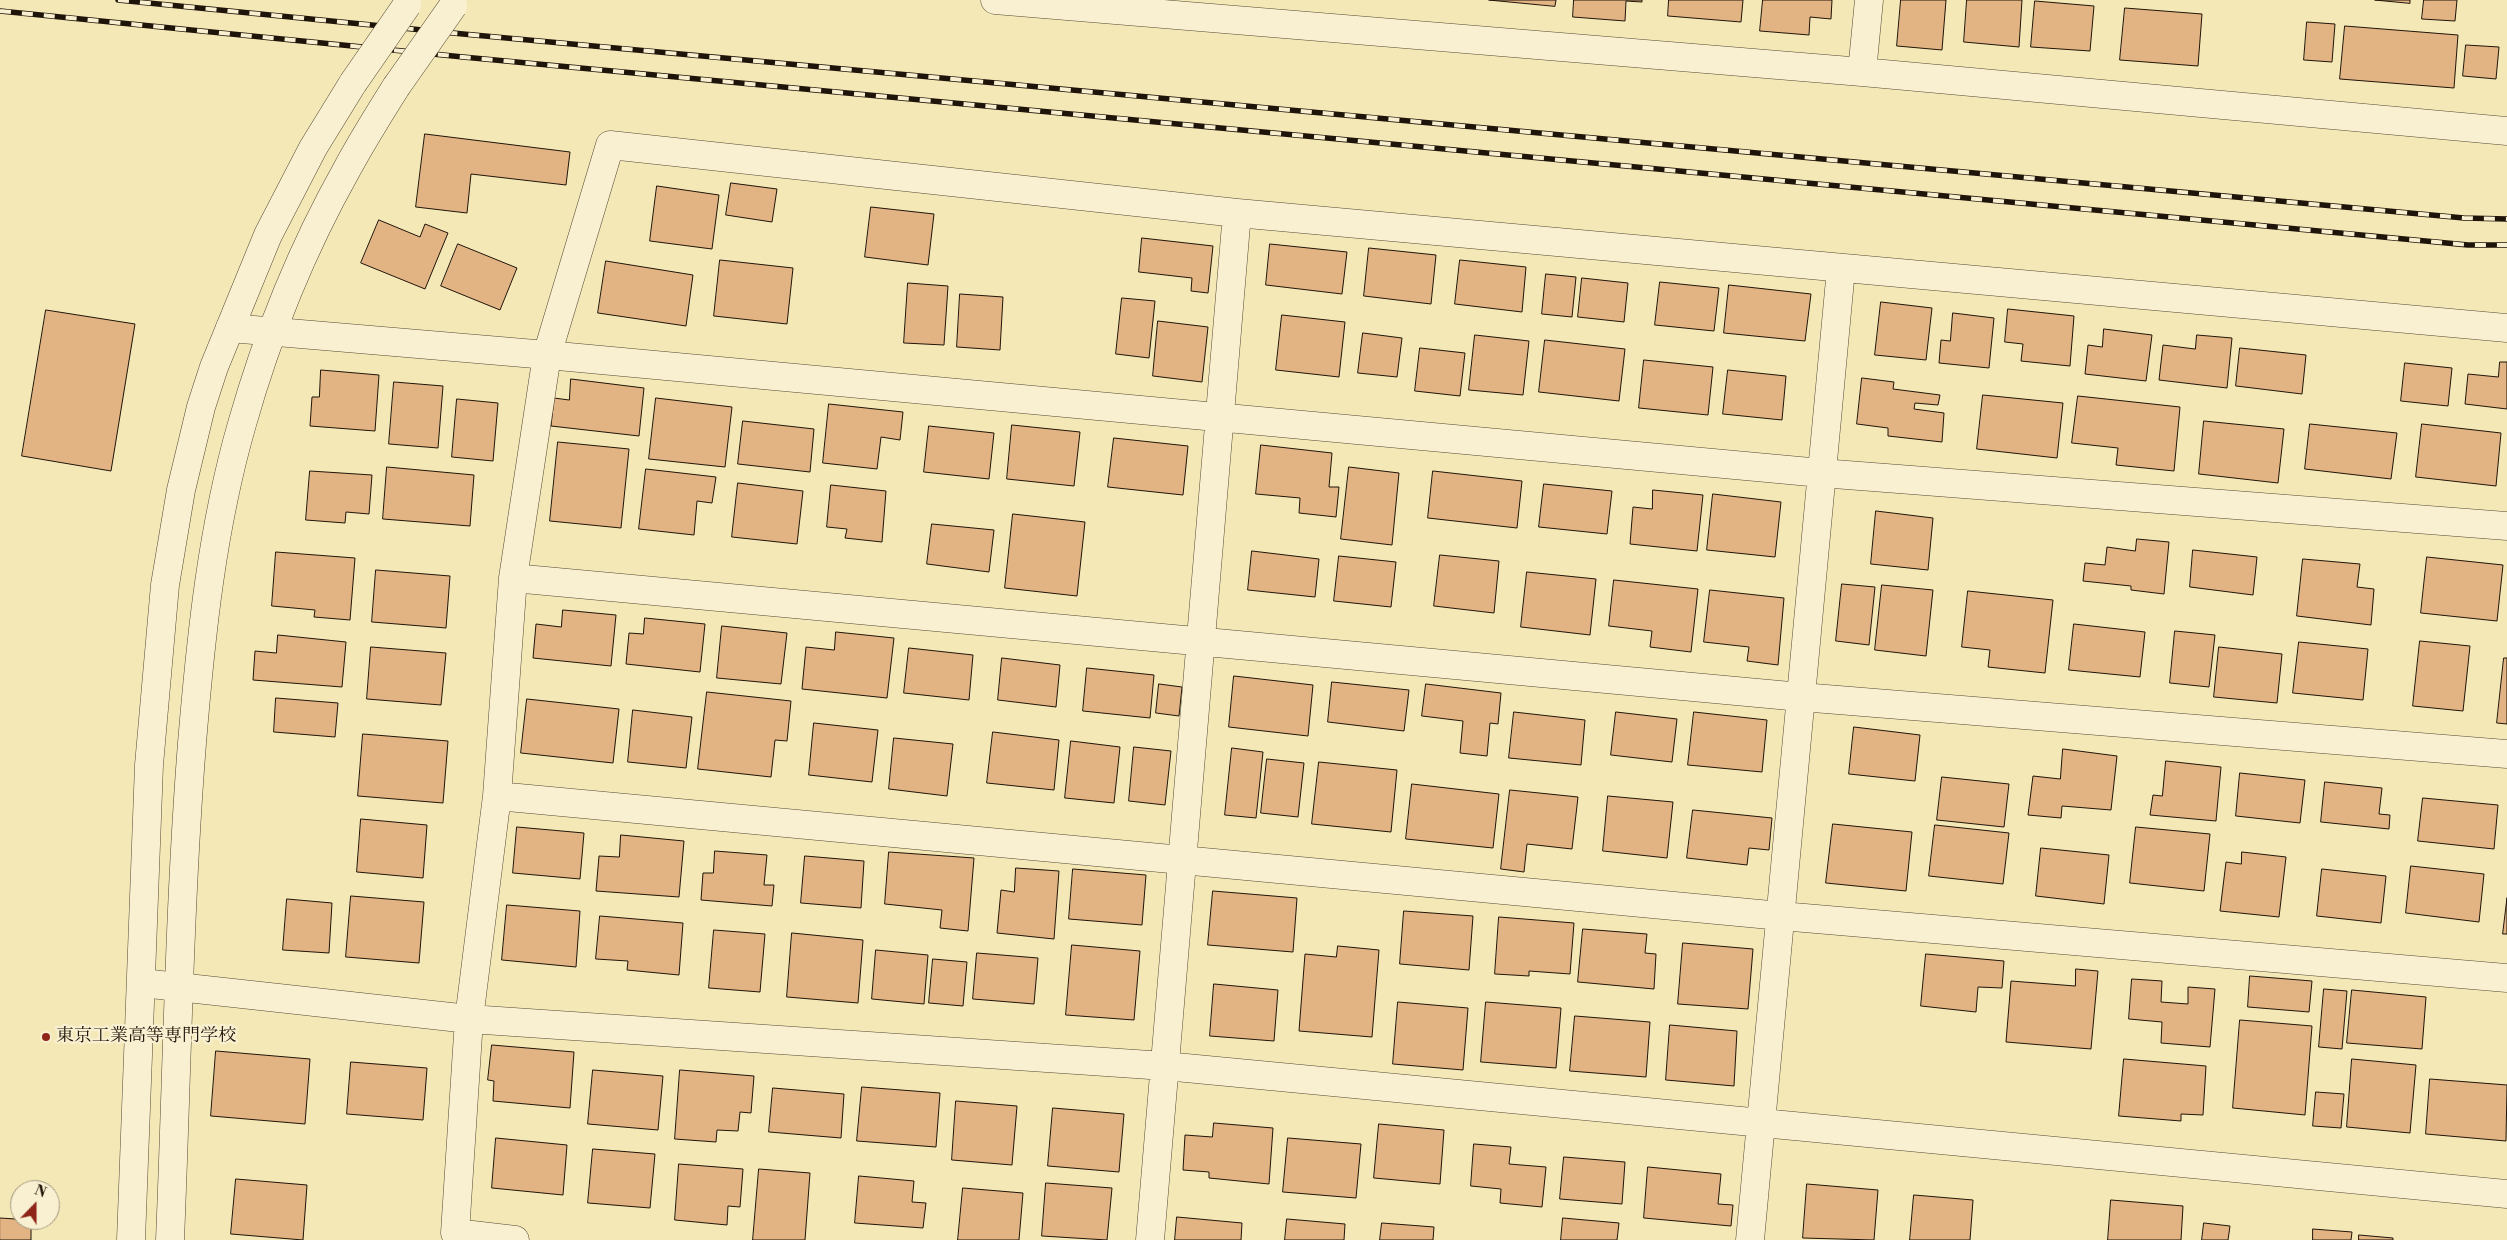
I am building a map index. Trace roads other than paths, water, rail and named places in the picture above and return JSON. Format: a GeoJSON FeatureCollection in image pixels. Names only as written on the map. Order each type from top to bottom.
{"type":"FeatureCollection","features":[{"type":"Feature","properties":{"kind":"street"},"geometry":{"type":"LineString","coordinates":[[995,0],[1257,11],[1862,72],[2507,131]]}},
{"type":"Feature","properties":{"kind":"street"},"geometry":{"type":"LineString","coordinates":[[1862,72],[1869,0]]}},
{"type":"Feature","properties":{"kind":"street"},"geometry":{"type":"LineString","coordinates":[[131,1240],[149,775],[165,586],[181,490],[200,407],[268,235],[313,148],[353,83],[409,3]]}},
{"type":"Feature","properties":{"kind":"street"},"geometry":{"type":"LineString","coordinates":[[170,1240],[182,882],[205,603],[220,512],[242,424],[272,332],[306,250],[346,170],[396,87],[455,3]]}},
{"type":"Feature","properties":{"kind":"street"},"geometry":{"type":"LineString","coordinates":[[515,1240],[456,1233],[469,1019],[497,796],[513,578],[547,355],[610,145],[1236,213],[2507,328]]}},
{"type":"Feature","properties":{"kind":"street"},"geometry":{"type":"LineString","coordinates":[[1150,1240],[1236,213]]}},
{"type":"Feature","properties":{"kind":"street"},"geometry":{"type":"LineString","coordinates":[[1750,1240],[1840,269]]}},
{"type":"Feature","properties":{"kind":"street"},"geometry":{"type":"LineString","coordinates":[[230,328],[547,355],[1219,419],[1822,473],[2507,526]]}},
{"type":"Feature","properties":{"kind":"street"},"geometry":{"type":"LineString","coordinates":[[513,578],[1801,697],[2507,754]]}},
{"type":"Feature","properties":{"kind":"street"},"geometry":{"type":"LineString","coordinates":[[497,796],[1780,916],[2507,978]]}},
{"type":"Feature","properties":{"kind":"street"},"geometry":{"type":"LineString","coordinates":[[142,983],[469,1019],[1165,1066],[2507,1194]]}},
{"type":"Feature","properties":{"kind":"railway"},"geometry":{"type":"LineString","coordinates":[[118,0],[463,34],[2464,218],[2507,219]]}},
{"type":"Feature","properties":{"kind":"railway"},"geometry":{"type":"LineString","coordinates":[[0,11],[463,57],[2468,245],[2507,245]]}},
{"type":"Feature","properties":{"kind":"place","name":"東京工業高等専門学校"},"geometry":{"type":"Point","coordinates":[46,1037]}}]}
